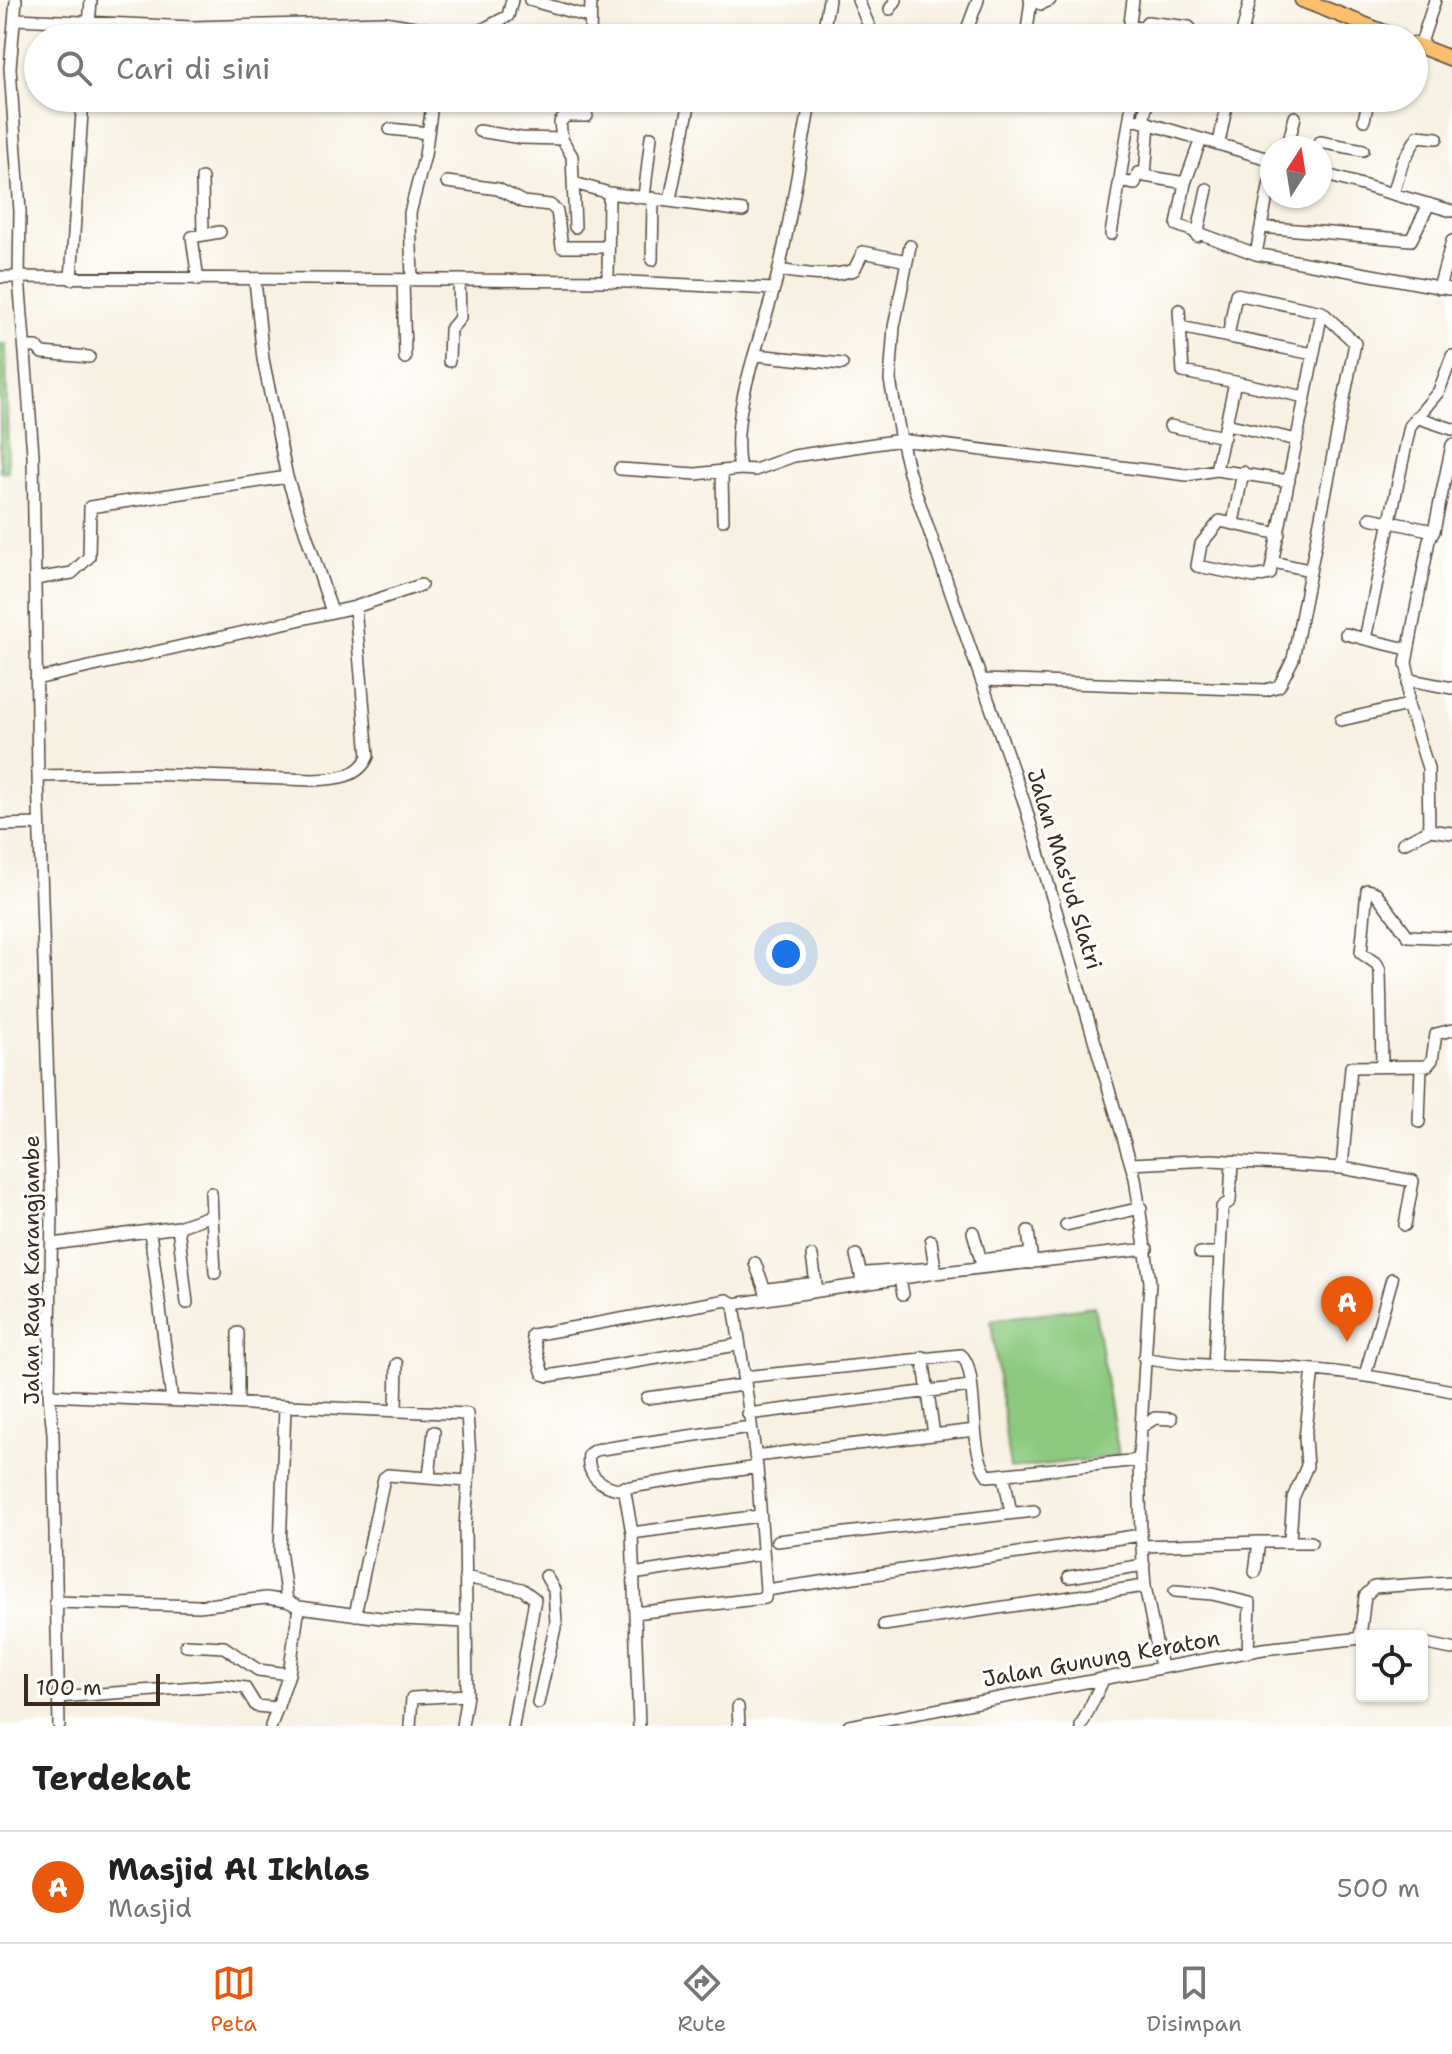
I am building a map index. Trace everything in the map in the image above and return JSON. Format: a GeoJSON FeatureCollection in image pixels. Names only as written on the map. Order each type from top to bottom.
{"type":"FeatureCollection","features":[{"type":"Feature","properties":{"kind":"main road"},"geometry":{"type":"LineString","coordinates":[[1302,0],[1358,24]]}},
{"type":"Feature","properties":{"kind":"main road"},"geometry":{"type":"LineString","coordinates":[[1428,49],[1452,59]]}},
{"type":"Feature","properties":{"kind":"street","name":"Jalan Raya Karangjambe"},"geometry":{"type":"LineString","coordinates":[[16,0],[16,19],[5,68],[15,127],[19,278],[27,347],[35,579],[39,824],[53,1244],[49,1395],[53,1433],[59,1726]]}},
{"type":"Feature","properties":{"kind":"street"},"geometry":{"type":"LineString","coordinates":[[89,22],[91,0]]}},
{"type":"Feature","properties":{"kind":"street"},"geometry":{"type":"LineString","coordinates":[[493,24],[508,16],[512,0]]}},
{"type":"Feature","properties":{"kind":"street"},"geometry":{"type":"LineString","coordinates":[[530,0],[589,17]]}},
{"type":"Feature","properties":{"kind":"street"},"geometry":{"type":"LineString","coordinates":[[589,24],[591,0]]}},
{"type":"Feature","properties":{"kind":"street"},"geometry":{"type":"LineString","coordinates":[[825,24],[829,0]]}},
{"type":"Feature","properties":{"kind":"street"},"geometry":{"type":"LineString","coordinates":[[858,0],[868,24]]}},
{"type":"Feature","properties":{"kind":"street"},"geometry":{"type":"LineString","coordinates":[[969,24],[978,0]]}},
{"type":"Feature","properties":{"kind":"street"},"geometry":{"type":"LineString","coordinates":[[1028,24],[1031,0],[1046,4],[1050,0]]}},
{"type":"Feature","properties":{"kind":"street"},"geometry":{"type":"LineString","coordinates":[[1130,24],[1133,0]]}},
{"type":"Feature","properties":{"kind":"street"},"geometry":{"type":"LineString","coordinates":[[1244,24],[1250,0]]}},
{"type":"Feature","properties":{"kind":"street"},"geometry":{"type":"LineString","coordinates":[[1425,24],[1435,0]]}},
{"type":"Feature","properties":{"kind":"street"},"geometry":{"type":"LineString","coordinates":[[16,19],[130,24]]}},
{"type":"Feature","properties":{"kind":"street"},"geometry":{"type":"LineString","coordinates":[[307,24],[393,24]]}},
{"type":"Feature","properties":{"kind":"street"},"geometry":{"type":"LineString","coordinates":[[71,279],[82,112]]}},
{"type":"Feature","properties":{"kind":"street"},"geometry":{"type":"LineString","coordinates":[[405,358],[409,227],[431,112]]}},
{"type":"Feature","properties":{"kind":"street"},"geometry":{"type":"LineString","coordinates":[[670,199],[688,112]]}},
{"type":"Feature","properties":{"kind":"street"},"geometry":{"type":"LineString","coordinates":[[740,469],[738,443],[756,355],[779,270],[808,112]]}},
{"type":"Feature","properties":{"kind":"street"},"geometry":{"type":"LineString","coordinates":[[1111,234],[1131,112]]}},
{"type":"Feature","properties":{"kind":"street"},"geometry":{"type":"LineString","coordinates":[[1147,112],[1145,173],[1148,177],[1185,183]]}},
{"type":"Feature","properties":{"kind":"street"},"geometry":{"type":"LineString","coordinates":[[1219,143],[1225,112]]}},
{"type":"Feature","properties":{"kind":"street"},"geometry":{"type":"LineString","coordinates":[[1364,120],[1366,112]]}},
{"type":"Feature","properties":{"kind":"street"},"geometry":{"type":"LineString","coordinates":[[575,227],[574,183],[570,176],[572,156],[562,139],[561,117],[587,116]]}},
{"type":"Feature","properties":{"kind":"street"},"geometry":{"type":"LineString","coordinates":[[1290,136],[1295,117]]}},
{"type":"Feature","properties":{"kind":"street"},"geometry":{"type":"LineString","coordinates":[[1130,118],[1260,156]]}},
{"type":"Feature","properties":{"kind":"street"},"geometry":{"type":"LineString","coordinates":[[0,127],[15,127]]}},
{"type":"Feature","properties":{"kind":"street"},"geometry":{"type":"LineString","coordinates":[[390,129],[428,133]]}},
{"type":"Feature","properties":{"kind":"street"},"geometry":{"type":"LineString","coordinates":[[479,131],[521,138],[562,139]]}},
{"type":"Feature","properties":{"kind":"street"},"geometry":{"type":"LineString","coordinates":[[1393,194],[1403,161],[1418,136],[1437,138]]}},
{"type":"Feature","properties":{"kind":"street"},"geometry":{"type":"LineString","coordinates":[[651,137],[648,198],[652,260]]}},
{"type":"Feature","properties":{"kind":"street"},"geometry":{"type":"LineString","coordinates":[[1201,139],[1185,183],[1176,223],[1197,236],[1256,254],[1444,289],[1452,241]]}},
{"type":"Feature","properties":{"kind":"street"},"geometry":{"type":"LineString","coordinates":[[1332,144],[1363,150]]}},
{"type":"Feature","properties":{"kind":"street"},"geometry":{"type":"LineString","coordinates":[[1119,181],[1135,184],[1138,173],[1145,173]]}},
{"type":"Feature","properties":{"kind":"street"},"geometry":{"type":"LineString","coordinates":[[1332,176],[1452,211]]}},
{"type":"Feature","properties":{"kind":"street"},"geometry":{"type":"LineString","coordinates":[[202,178],[203,235]]}},
{"type":"Feature","properties":{"kind":"street"},"geometry":{"type":"LineString","coordinates":[[447,182],[498,189],[528,204],[550,205],[557,211],[562,247],[608,247]]}},
{"type":"Feature","properties":{"kind":"street"},"geometry":{"type":"LineString","coordinates":[[574,183],[609,193],[743,211]]}},
{"type":"Feature","properties":{"kind":"street"},"geometry":{"type":"LineString","coordinates":[[1197,236],[1207,189]]}},
{"type":"Feature","properties":{"kind":"street"},"geometry":{"type":"LineString","coordinates":[[608,281],[609,193]]}},
{"type":"Feature","properties":{"kind":"street"},"geometry":{"type":"LineString","coordinates":[[1261,227],[1406,241],[1414,237],[1429,204]]}},
{"type":"Feature","properties":{"kind":"street"},"geometry":{"type":"LineString","coordinates":[[1256,254],[1265,208]]}},
{"type":"Feature","properties":{"kind":"street"},"geometry":{"type":"LineString","coordinates":[[198,280],[192,237],[220,232]]}},
{"type":"Feature","properties":{"kind":"street","name":"Jalan Mas'ud Slatri"},"geometry":{"type":"LineString","coordinates":[[910,246],[894,327],[890,380],[901,440],[909,473],[983,680],[1076,967],[1141,1208],[1150,1282],[1139,1460],[1142,1540],[1145,1586],[1161,1668]]}},
{"type":"Feature","properties":{"kind":"street"},"geometry":{"type":"LineString","coordinates":[[779,270],[815,276],[851,271],[863,252],[907,261]]}},
{"type":"Feature","properties":{"kind":"street"},"geometry":{"type":"LineString","coordinates":[[0,277],[608,281],[774,289]]}},
{"type":"Feature","properties":{"kind":"street"},"geometry":{"type":"LineString","coordinates":[[255,280],[263,359],[287,477],[332,612]]}},
{"type":"Feature","properties":{"kind":"street"},"geometry":{"type":"LineString","coordinates":[[449,361],[450,330],[460,318],[459,280]]}},
{"type":"Feature","properties":{"kind":"street"},"geometry":{"type":"LineString","coordinates":[[983,680],[1266,690],[1279,686],[1293,659],[1355,343],[1322,312],[1236,294],[1228,337]]}},
{"type":"Feature","properties":{"kind":"street"},"geometry":{"type":"LineString","coordinates":[[1179,310],[1183,372],[1305,397]]}},
{"type":"Feature","properties":{"kind":"street"},"geometry":{"type":"LineString","coordinates":[[1279,534],[1220,521],[1201,544],[1197,566],[1254,577],[1270,574],[1279,534],[1322,312]]}},
{"type":"Feature","properties":{"kind":"street"},"geometry":{"type":"LineString","coordinates":[[1180,327],[1313,354]]}},
{"type":"Feature","properties":{"kind":"street"},"geometry":{"type":"LineString","coordinates":[[27,347],[37,347],[42,353],[55,357],[89,357]]}},
{"type":"Feature","properties":{"kind":"street"},"geometry":{"type":"LineString","coordinates":[[756,355],[842,364]]}},
{"type":"Feature","properties":{"kind":"street"},"geometry":{"type":"LineString","coordinates":[[1365,639],[1387,530],[1393,522],[1409,430],[1439,391],[1452,356]]}},
{"type":"Feature","properties":{"kind":"street"},"geometry":{"type":"LineString","coordinates":[[1212,470],[1225,430],[1235,382]]}},
{"type":"Feature","properties":{"kind":"street"},"geometry":{"type":"LineString","coordinates":[[1416,417],[1452,429]]}},
{"type":"Feature","properties":{"kind":"street"},"geometry":{"type":"LineString","coordinates":[[1170,426],[1297,440]]}},
{"type":"Feature","properties":{"kind":"street"},"geometry":{"type":"LineString","coordinates":[[620,469],[722,474],[740,469],[755,470],[794,456],[836,453],[901,440],[1187,475],[1212,470],[1243,472],[1289,481]]}},
{"type":"Feature","properties":{"kind":"street"},"geometry":{"type":"LineString","coordinates":[[1429,830],[1428,768],[1408,705],[1407,649],[1452,445]]}},
{"type":"Feature","properties":{"kind":"street"},"geometry":{"type":"LineString","coordinates":[[1233,523],[1243,472]]}},
{"type":"Feature","properties":{"kind":"street"},"geometry":{"type":"LineString","coordinates":[[722,474],[723,520]]}},
{"type":"Feature","properties":{"kind":"street"},"geometry":{"type":"LineString","coordinates":[[35,579],[72,573],[89,557],[90,507],[287,477]]}},
{"type":"Feature","properties":{"kind":"street"},"geometry":{"type":"LineString","coordinates":[[1370,518],[1434,531]]}},
{"type":"Feature","properties":{"kind":"street"},"geometry":{"type":"LineString","coordinates":[[1273,562],[1309,570]]}},
{"type":"Feature","properties":{"kind":"street"},"geometry":{"type":"LineString","coordinates":[[36,679],[355,607],[421,585]]}},
{"type":"Feature","properties":{"kind":"street"},"geometry":{"type":"LineString","coordinates":[[38,776],[158,774],[300,781],[339,779],[353,773],[364,766],[368,756],[355,607]]}},
{"type":"Feature","properties":{"kind":"street"},"geometry":{"type":"LineString","coordinates":[[1346,634],[1407,649]]}},
{"type":"Feature","properties":{"kind":"street"},"geometry":{"type":"LineString","coordinates":[[1408,678],[1452,688]]}},
{"type":"Feature","properties":{"kind":"street"},"geometry":{"type":"LineString","coordinates":[[1341,720],[1408,705]]}},
{"type":"Feature","properties":{"kind":"street"},"geometry":{"type":"LineString","coordinates":[[0,825],[39,824]]}},
{"type":"Feature","properties":{"kind":"street"},"geometry":{"type":"LineString","coordinates":[[1403,843],[1429,830],[1452,833]]}},
{"type":"Feature","properties":{"kind":"street"},"geometry":{"type":"LineString","coordinates":[[1382,1065],[1380,971],[1377,964],[1361,953],[1367,890],[1376,893],[1408,936],[1452,938]]}},
{"type":"Feature","properties":{"kind":"street"},"geometry":{"type":"LineString","coordinates":[[1342,1168],[1350,1070],[1354,1065],[1421,1067],[1431,1063],[1443,1032]]}},
{"type":"Feature","properties":{"kind":"street"},"geometry":{"type":"LineString","coordinates":[[1419,1122],[1421,1067]]}},
{"type":"Feature","properties":{"kind":"street"},"geometry":{"type":"LineString","coordinates":[[1131,1164],[1232,1162],[1342,1168],[1413,1181],[1405,1225]]}},
{"type":"Feature","properties":{"kind":"street"},"geometry":{"type":"LineString","coordinates":[[1214,1366],[1222,1207],[1230,1201],[1232,1162]]}},
{"type":"Feature","properties":{"kind":"street"},"geometry":{"type":"LineString","coordinates":[[211,1193],[215,1273]]}},
{"type":"Feature","properties":{"kind":"street"},"geometry":{"type":"LineString","coordinates":[[1066,1225],[1141,1208]]}},
{"type":"Feature","properties":{"kind":"street"},"geometry":{"type":"LineString","coordinates":[[53,1244],[178,1227],[212,1215]]}},
{"type":"Feature","properties":{"kind":"street"},"geometry":{"type":"LineString","coordinates":[[178,1227],[187,1303]]}},
{"type":"Feature","properties":{"kind":"street"},"geometry":{"type":"LineString","coordinates":[[1028,1231],[1031,1259]]}},
{"type":"Feature","properties":{"kind":"street"},"geometry":{"type":"LineString","coordinates":[[150,1232],[172,1400]]}},
{"type":"Feature","properties":{"kind":"street"},"geometry":{"type":"LineString","coordinates":[[973,1232],[982,1264]]}},
{"type":"Feature","properties":{"kind":"street"},"geometry":{"type":"LineString","coordinates":[[931,1241],[935,1271]]}},
{"type":"Feature","properties":{"kind":"street"},"geometry":{"type":"LineString","coordinates":[[737,1345],[548,1376],[543,1374],[532,1335],[642,1313],[727,1300],[734,1304],[766,1294],[861,1280],[982,1264],[1147,1249]]}},
{"type":"Feature","properties":{"kind":"street"},"geometry":{"type":"LineString","coordinates":[[1200,1253],[1220,1253]]}},
{"type":"Feature","properties":{"kind":"street"},"geometry":{"type":"LineString","coordinates":[[856,1255],[861,1280]]}},
{"type":"Feature","properties":{"kind":"street"},"geometry":{"type":"LineString","coordinates":[[812,1256],[816,1287]]}},
{"type":"Feature","properties":{"kind":"street"},"geometry":{"type":"LineString","coordinates":[[755,1263],[766,1294]]}},
{"type":"Feature","properties":{"kind":"street"},"geometry":{"type":"LineString","coordinates":[[861,1280],[900,1279],[935,1271]]}},
{"type":"Feature","properties":{"kind":"street"},"geometry":{"type":"LineString","coordinates":[[900,1279],[903,1294]]}},
{"type":"Feature","properties":{"kind":"street"},"geometry":{"type":"LineString","coordinates":[[1365,1375],[1392,1279]]}},
{"type":"Feature","properties":{"kind":"street"},"geometry":{"type":"LineString","coordinates":[[635,1613],[765,1598],[756,1462],[737,1345],[734,1304]]}},
{"type":"Feature","properties":{"kind":"street"},"geometry":{"type":"LineString","coordinates":[[238,1333],[238,1402]]}},
{"type":"Feature","properties":{"kind":"street"},"geometry":{"type":"LineString","coordinates":[[647,1398],[743,1381],[923,1357],[961,1355],[969,1364],[975,1430],[985,1473],[992,1477],[1004,1476],[1139,1460]]}},
{"type":"Feature","properties":{"kind":"street"},"geometry":{"type":"LineString","coordinates":[[923,1357],[934,1435]]}},
{"type":"Feature","properties":{"kind":"street"},"geometry":{"type":"LineString","coordinates":[[1144,1358],[1182,1366],[1313,1370],[1365,1375],[1452,1391]]}},
{"type":"Feature","properties":{"kind":"street"},"geometry":{"type":"LineString","coordinates":[[396,1409],[397,1364]]}},
{"type":"Feature","properties":{"kind":"street"},"geometry":{"type":"LineString","coordinates":[[1290,1541],[1293,1498],[1307,1466],[1305,1438],[1313,1370]]}},
{"type":"Feature","properties":{"kind":"street"},"geometry":{"type":"LineString","coordinates":[[748,1414],[970,1386]]}},
{"type":"Feature","properties":{"kind":"street"},"geometry":{"type":"LineString","coordinates":[[49,1395],[467,1414],[470,1456],[465,1577],[467,1695],[462,1726]]}},
{"type":"Feature","properties":{"kind":"street"},"geometry":{"type":"LineString","coordinates":[[285,1406],[280,1550],[287,1601]]}},
{"type":"Feature","properties":{"kind":"street"},"geometry":{"type":"LineString","coordinates":[[1141,1427],[1155,1418],[1171,1419]]}},
{"type":"Feature","properties":{"kind":"street"},"geometry":{"type":"LineString","coordinates":[[750,1427],[590,1452],[588,1466],[596,1480],[613,1488],[624,1487],[756,1462],[975,1430]]}},
{"type":"Feature","properties":{"kind":"street"},"geometry":{"type":"LineString","coordinates":[[429,1477],[434,1432]]}},
{"type":"Feature","properties":{"kind":"street"},"geometry":{"type":"LineString","coordinates":[[355,1615],[384,1478],[388,1475],[467,1481]]}},
{"type":"Feature","properties":{"kind":"street"},"geometry":{"type":"LineString","coordinates":[[1004,1476],[1011,1513]]}},
{"type":"Feature","properties":{"kind":"street"},"geometry":{"type":"LineString","coordinates":[[624,1487],[632,1533],[639,1726]]}},
{"type":"Feature","properties":{"kind":"street"},"geometry":{"type":"LineString","coordinates":[[777,1541],[1034,1511]]}},
{"type":"Feature","properties":{"kind":"street"},"geometry":{"type":"LineString","coordinates":[[632,1533],[759,1516]]}},
{"type":"Feature","properties":{"kind":"street"},"geometry":{"type":"LineString","coordinates":[[766,1590],[1142,1540],[1311,1542]]}},
{"type":"Feature","properties":{"kind":"street"},"geometry":{"type":"LineString","coordinates":[[1255,1572],[1259,1542]]}},
{"type":"Feature","properties":{"kind":"street"},"geometry":{"type":"LineString","coordinates":[[633,1574],[761,1554]]}},
{"type":"Feature","properties":{"kind":"street"},"geometry":{"type":"LineString","coordinates":[[1069,1577],[1144,1565]]}},
{"type":"Feature","properties":{"kind":"street"},"geometry":{"type":"LineString","coordinates":[[538,1703],[556,1623],[555,1600],[546,1576]]}},
{"type":"Feature","properties":{"kind":"street"},"geometry":{"type":"LineString","coordinates":[[465,1577],[522,1589],[535,1599],[555,1600]]}},
{"type":"Feature","properties":{"kind":"street"},"geometry":{"type":"LineString","coordinates":[[1362,1630],[1365,1596],[1374,1587],[1452,1582]]}},
{"type":"Feature","properties":{"kind":"street"},"geometry":{"type":"LineString","coordinates":[[884,1625],[1145,1586]]}},
{"type":"Feature","properties":{"kind":"street"},"geometry":{"type":"LineString","coordinates":[[1175,1591],[1212,1594],[1250,1603],[1248,1652]]}},
{"type":"Feature","properties":{"kind":"street"},"geometry":{"type":"LineString","coordinates":[[55,1602],[199,1606],[266,1598],[287,1601],[299,1607],[355,1615],[466,1622]]}},
{"type":"Feature","properties":{"kind":"street"},"geometry":{"type":"LineString","coordinates":[[513,1726],[535,1599]]}},
{"type":"Feature","properties":{"kind":"street"},"geometry":{"type":"LineString","coordinates":[[271,1726],[289,1674],[299,1607]]}},
{"type":"Feature","properties":{"kind":"street","name":"Jalan Gunung Keraton"},"geometry":{"type":"LineString","coordinates":[[849,1726],[1248,1652],[1356,1639]]}},
{"type":"Feature","properties":{"kind":"street"},"geometry":{"type":"LineString","coordinates":[[1428,1644],[1452,1649]]}},
{"type":"Feature","properties":{"kind":"street"},"geometry":{"type":"LineString","coordinates":[[186,1645],[224,1647],[258,1670],[289,1674]]}},
{"type":"Feature","properties":{"kind":"street"},"geometry":{"type":"LineString","coordinates":[[1081,1726],[1104,1678]]}},
{"type":"Feature","properties":{"kind":"street"},"geometry":{"type":"LineString","coordinates":[[58,1697],[224,1685],[245,1688],[256,1706],[278,1708]]}},
{"type":"Feature","properties":{"kind":"street"},"geometry":{"type":"LineString","coordinates":[[410,1726],[412,1698],[467,1695]]}},
{"type":"Feature","properties":{"kind":"street"},"geometry":{"type":"LineString","coordinates":[[738,1707],[739,1726]]}},
{"type":"Feature","properties":{"kind":"green space"},"geometry":{"type":"Polygon","coordinates":[[[0,344],[6,344],[8,472],[0,471],[0,344]]]}},
{"type":"Feature","properties":{"kind":"green space"},"geometry":{"type":"Polygon","coordinates":[[[1094,1306],[1119,1456],[1010,1469],[991,1320],[1094,1306]]]}},
{"type":"Feature","properties":{"kind":"place","name":"Masjid Al Ikhlas"},"geometry":{"type":"Point","coordinates":[1347,1342]}}]}
